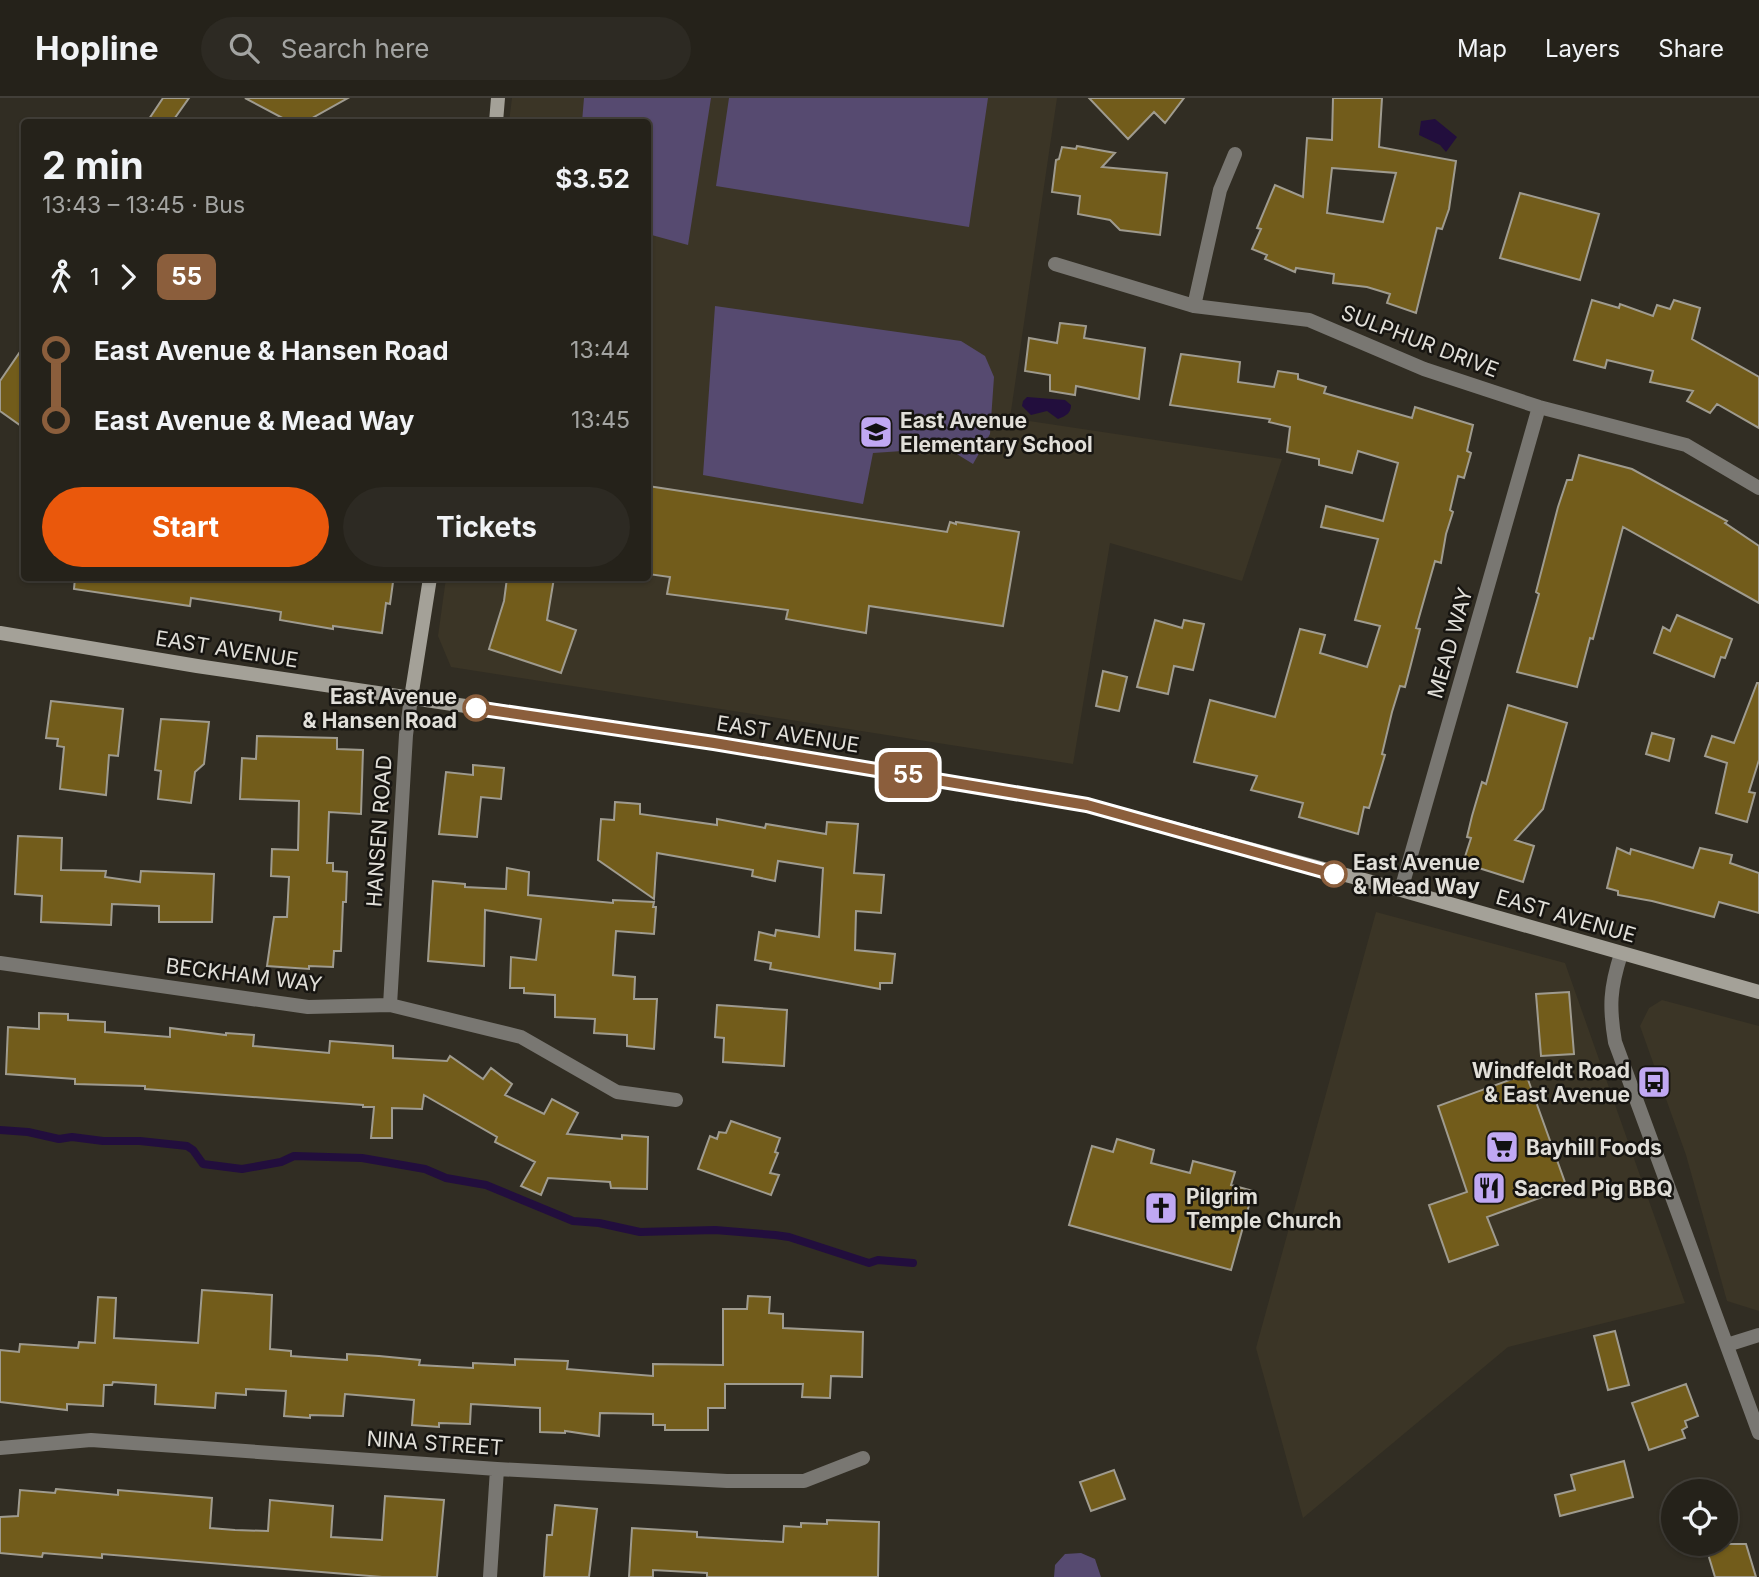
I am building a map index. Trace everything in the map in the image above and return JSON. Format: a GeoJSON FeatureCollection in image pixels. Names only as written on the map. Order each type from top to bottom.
{"type":"FeatureCollection","features":[{"type":"Feature","properties":{"kind":"street"},"geometry":{"type":"LineString","coordinates":[[496,119],[498,98]]}},
{"type":"Feature","properties":{"kind":"street"},"geometry":{"type":"LineString","coordinates":[[1194,306],[1220,190],[1235,154]]}},
{"type":"Feature","properties":{"kind":"street","name":"SULPHUR DRIVE"},"geometry":{"type":"LineString","coordinates":[[1055,264],[1194,306],[1309,320],[1424,369],[1539,407],[1686,445],[1759,488]]}},
{"type":"Feature","properties":{"kind":"street","name":"MEAD WAY"},"geometry":{"type":"LineString","coordinates":[[1401,890],[1539,407]]}},
{"type":"Feature","properties":{"kind":"street","name":"HANSEN ROAD"},"geometry":{"type":"LineString","coordinates":[[390,1005],[406,735],[430,581]]}},
{"type":"Feature","properties":{"kind":"street","name":"EAST AVENUE"},"geometry":{"type":"LineString","coordinates":[[0,634],[714,743],[1087,805],[1401,890],[1759,992]]}},
{"type":"Feature","properties":{"kind":"street"},"geometry":{"type":"LineString","coordinates":[[1620,954],[1611,984],[1610,1011],[1615,1042],[1759,1433]]}},
{"type":"Feature","properties":{"kind":"street","name":"BECKHAM WAY"},"geometry":{"type":"LineString","coordinates":[[0,963],[308,1007],[390,1005],[521,1037],[617,1092],[676,1100]]}},
{"type":"Feature","properties":{"kind":"street"},"geometry":{"type":"LineString","coordinates":[[1727,1345],[1759,1335]]}},
{"type":"Feature","properties":{"kind":"street","name":"NINA STREET"},"geometry":{"type":"LineString","coordinates":[[0,1448],[91,1440],[497,1469],[727,1481],[804,1481],[863,1458]]}},
{"type":"Feature","properties":{"kind":"street"},"geometry":{"type":"LineString","coordinates":[[490,1577],[497,1469]]}},
{"type":"Feature","properties":{"kind":"shaded area","name":"East Avenue Elementary School"},"geometry":{"type":"Polygon","coordinates":[[[512,98],[1057,98],[1010,418],[1282,459],[1242,581],[1110,543],[1073,764],[451,667],[438,636],[446,581],[651,581],[651,119],[509,119],[512,98]]]}},
{"type":"Feature","properties":{"kind":"shaded area"},"geometry":{"type":"Polygon","coordinates":[[[584,98],[711,98],[688,245],[651,235],[651,119],[582,119],[584,98]]]}},
{"type":"Feature","properties":{"kind":"shaded area"},"geometry":{"type":"Polygon","coordinates":[[[729,98],[988,98],[969,227],[716,186],[729,98]]]}},
{"type":"Feature","properties":{"kind":"shaded area"},"geometry":{"type":"Polygon","coordinates":[[[1435,119],[1457,137],[1446,152],[1440,145],[1419,135],[1421,121],[1435,119]]]}},
{"type":"Feature","properties":{"kind":"shaded area"},"geometry":{"type":"Polygon","coordinates":[[[715,306],[961,341],[985,356],[994,377],[990,434],[973,464],[947,448],[873,453],[863,504],[703,475],[715,306]]]}},
{"type":"Feature","properties":{"kind":"shaded area"},"geometry":{"type":"Polygon","coordinates":[[[1027,397],[1065,400],[1071,408],[1068,414],[1058,419],[1047,411],[1031,415],[1022,406],[1027,397]]]}},
{"type":"Feature","properties":{"kind":"shaded area"},"geometry":{"type":"Polygon","coordinates":[[[1376,912],[1565,963],[1685,1303],[1508,1347],[1303,1518],[1256,1348],[1376,912]]]}},
{"type":"Feature","properties":{"kind":"shaded area"},"geometry":{"type":"Polygon","coordinates":[[[1662,1000],[1759,1026],[1759,1311],[1727,1301],[1686,1155],[1640,1026],[1649,1008],[1662,1000]]]}},
{"type":"Feature","properties":{"kind":"shaded area"},"geometry":{"type":"Polygon","coordinates":[[[1081,1553],[1095,1559],[1101,1577],[1054,1577],[1055,1565],[1065,1554],[1081,1553]]]}},
{"type":"Feature","properties":{"kind":"building"},"geometry":{"type":"Polygon","coordinates":[[[163,98],[189,98],[174,119],[149,119],[163,98]]]}},
{"type":"Feature","properties":{"kind":"building"},"geometry":{"type":"Polygon","coordinates":[[[245,98],[348,98],[310,119],[284,119],[245,98]]]}},
{"type":"Feature","properties":{"kind":"building"},"geometry":{"type":"Polygon","coordinates":[[[1089,98],[1184,98],[1165,123],[1154,112],[1128,139],[1089,98]]]}},
{"type":"Feature","properties":{"kind":"building"},"geometry":{"type":"Polygon","coordinates":[[[1333,98],[1382,98],[1379,147],[1456,161],[1449,209],[1442,229],[1437,228],[1416,313],[1387,303],[1390,294],[1367,287],[1333,283],[1334,274],[1296,268],[1295,272],[1265,259],[1267,255],[1252,249],[1261,229],[1257,228],[1275,185],[1303,197],[1307,138],[1332,140],[1333,98]],[[1332,168],[1327,213],[1383,222],[1396,173],[1332,168]]]}},
{"type":"Feature","properties":{"kind":"building"},"geometry":{"type":"Polygon","coordinates":[[[1077,146],[1115,153],[1102,167],[1167,173],[1160,235],[1120,230],[1110,220],[1078,214],[1080,196],[1052,192],[1056,160],[1059,159],[1062,147],[1076,149],[1077,146]]]}},
{"type":"Feature","properties":{"kind":"building"},"geometry":{"type":"Polygon","coordinates":[[[1520,193],[1599,214],[1580,280],[1500,258],[1520,193]]]}},
{"type":"Feature","properties":{"kind":"building"},"geometry":{"type":"Polygon","coordinates":[[[1592,300],[1619,308],[1620,304],[1653,316],[1657,305],[1670,309],[1674,300],[1700,308],[1692,339],[1759,377],[1759,428],[1717,404],[1710,413],[1687,401],[1693,391],[1650,382],[1653,371],[1607,360],[1605,368],[1574,360],[1592,300]]]}},
{"type":"Feature","properties":{"kind":"building"},"geometry":{"type":"Polygon","coordinates":[[[1060,323],[1086,326],[1084,338],[1145,348],[1139,399],[1076,386],[1075,395],[1050,391],[1050,375],[1025,371],[1029,338],[1057,343],[1060,323]]]}},
{"type":"Feature","properties":{"kind":"building"},"geometry":{"type":"Polygon","coordinates":[[[21,350],[21,426],[0,411],[0,381],[21,350]]]}},
{"type":"Feature","properties":{"kind":"building"},"geometry":{"type":"Polygon","coordinates":[[[1181,354],[1240,362],[1238,382],[1274,387],[1278,371],[1298,374],[1298,379],[1326,387],[1324,393],[1412,418],[1415,407],[1473,425],[1467,451],[1471,453],[1464,478],[1458,476],[1441,563],[1435,561],[1416,628],[1420,629],[1405,687],[1400,686],[1382,754],[1385,755],[1369,808],[1364,807],[1358,834],[1299,817],[1303,803],[1251,790],[1257,776],[1194,762],[1210,700],[1275,717],[1300,629],[1325,635],[1320,653],[1367,667],[1380,626],[1355,620],[1378,539],[1321,527],[1326,506],[1383,521],[1398,463],[1358,451],[1352,473],[1319,465],[1319,459],[1287,452],[1290,427],[1269,422],[1270,419],[1170,405],[1181,354]]]}},
{"type":"Feature","properties":{"kind":"building"},"geometry":{"type":"Polygon","coordinates":[[[1579,455],[1632,469],[1727,521],[1725,523],[1759,546],[1759,603],[1623,527],[1593,639],[1590,638],[1577,687],[1517,672],[1539,594],[1536,592],[1558,507],[1567,480],[1572,480],[1579,455]]]}},
{"type":"Feature","properties":{"kind":"building"},"geometry":{"type":"Polygon","coordinates":[[[651,486],[947,532],[950,522],[956,522],[1019,532],[1003,626],[869,606],[866,633],[786,619],[788,610],[667,594],[670,577],[651,574],[651,486]]]}},
{"type":"Feature","properties":{"kind":"building"},"geometry":{"type":"Polygon","coordinates":[[[75,581],[393,582],[390,604],[386,603],[382,633],[333,626],[333,629],[280,620],[281,612],[191,598],[190,606],[74,589],[75,581]]]}},
{"type":"Feature","properties":{"kind":"building"},"geometry":{"type":"Polygon","coordinates":[[[507,581],[554,581],[547,620],[576,630],[561,673],[489,649],[504,601],[507,581]]]}},
{"type":"Feature","properties":{"kind":"building"},"geometry":{"type":"Polygon","coordinates":[[[1677,615],[1732,639],[1725,658],[1721,657],[1714,677],[1654,653],[1663,627],[1670,631],[1677,615]]]}},
{"type":"Feature","properties":{"kind":"building"},"geometry":{"type":"Polygon","coordinates":[[[1155,620],[1182,628],[1184,620],[1204,624],[1193,670],[1174,666],[1168,694],[1137,687],[1155,620]]]}},
{"type":"Feature","properties":{"kind":"building"},"geometry":{"type":"Polygon","coordinates":[[[1103,671],[1127,677],[1119,711],[1096,706],[1103,671]]]}},
{"type":"Feature","properties":{"kind":"building"},"geometry":{"type":"Polygon","coordinates":[[[1757,683],[1759,760],[1749,792],[1755,793],[1747,822],[1716,813],[1727,763],[1705,756],[1712,736],[1734,743],[1757,683]]]}},
{"type":"Feature","properties":{"kind":"building"},"geometry":{"type":"Polygon","coordinates":[[[51,701],[123,709],[118,756],[109,755],[106,795],[60,789],[64,747],[57,746],[58,739],[46,738],[51,701]]]}},
{"type":"Feature","properties":{"kind":"building"},"geometry":{"type":"Polygon","coordinates":[[[1508,705],[1567,723],[1543,809],[1515,840],[1534,846],[1523,882],[1463,863],[1471,838],[1467,837],[1472,816],[1482,782],[1486,784],[1508,705]]]}},
{"type":"Feature","properties":{"kind":"building"},"geometry":{"type":"Polygon","coordinates":[[[161,719],[209,722],[204,764],[195,772],[191,803],[158,799],[161,771],[155,770],[161,719]]]}},
{"type":"Feature","properties":{"kind":"building"},"geometry":{"type":"Polygon","coordinates":[[[1652,733],[1674,739],[1669,761],[1646,754],[1652,733]]]}},
{"type":"Feature","properties":{"kind":"building"},"geometry":{"type":"Polygon","coordinates":[[[257,736],[337,738],[337,749],[363,750],[361,814],[329,812],[327,863],[333,863],[333,871],[347,872],[341,951],[334,951],[333,967],[309,966],[309,969],[267,966],[274,917],[287,917],[289,877],[271,876],[272,849],[298,850],[299,801],[240,799],[242,758],[256,759],[257,736]]]}},
{"type":"Feature","properties":{"kind":"building"},"geometry":{"type":"Polygon","coordinates":[[[473,765],[504,768],[501,799],[481,797],[477,837],[439,834],[446,772],[473,775],[473,765]]]}},
{"type":"Feature","properties":{"kind":"building"},"geometry":{"type":"Polygon","coordinates":[[[615,802],[640,804],[640,814],[717,825],[717,819],[765,828],[766,824],[826,834],[827,822],[858,824],[854,873],[884,875],[881,913],[856,911],[855,950],[895,954],[892,983],[880,983],[880,989],[770,969],[771,963],[755,960],[759,932],[775,936],[776,930],[819,937],[823,868],[778,861],[775,881],[752,876],[753,870],[657,853],[654,899],[598,860],[601,819],[614,820],[615,802]]]}},
{"type":"Feature","properties":{"kind":"building"},"geometry":{"type":"Polygon","coordinates":[[[18,836],[62,838],[61,870],[106,871],[105,877],[140,882],[141,871],[214,874],[212,922],[159,922],[159,906],[112,904],[111,925],[41,922],[42,896],[15,894],[18,836]]]}},
{"type":"Feature","properties":{"kind":"building"},"geometry":{"type":"Polygon","coordinates":[[[1617,848],[1630,854],[1631,849],[1693,868],[1700,848],[1732,855],[1730,863],[1759,873],[1759,913],[1719,902],[1714,917],[1618,895],[1618,891],[1607,888],[1617,848]]]}},
{"type":"Feature","properties":{"kind":"building"},"geometry":{"type":"Polygon","coordinates":[[[507,868],[529,872],[528,895],[613,903],[613,900],[654,902],[654,934],[616,931],[613,975],[635,977],[634,999],[657,999],[654,1049],[627,1046],[627,1035],[594,1033],[595,1019],[555,1017],[555,995],[524,993],[524,988],[510,988],[511,957],[536,960],[541,919],[485,910],[484,966],[428,961],[433,881],[465,884],[465,887],[506,889],[507,868]]]}},
{"type":"Feature","properties":{"kind":"building"},"geometry":{"type":"Polygon","coordinates":[[[1569,992],[1574,1054],[1541,1056],[1536,994],[1569,992]]]}},
{"type":"Feature","properties":{"kind":"building"},"geometry":{"type":"Polygon","coordinates":[[[717,1005],[787,1010],[784,1066],[723,1062],[724,1038],[715,1037],[717,1005]]]}},
{"type":"Feature","properties":{"kind":"building"},"geometry":{"type":"Polygon","coordinates":[[[39,1013],[68,1014],[68,1020],[105,1022],[105,1032],[170,1037],[170,1028],[226,1035],[254,1035],[253,1046],[329,1053],[330,1041],[393,1046],[393,1058],[447,1061],[450,1056],[483,1079],[491,1068],[512,1084],[505,1095],[544,1114],[552,1099],[578,1113],[567,1134],[622,1139],[622,1135],[648,1137],[647,1189],[611,1188],[610,1182],[548,1178],[541,1195],[521,1186],[535,1162],[495,1142],[497,1137],[424,1095],[422,1109],[392,1108],[392,1138],[371,1138],[374,1107],[363,1105],[145,1089],[145,1086],[75,1084],[75,1079],[6,1074],[8,1027],[39,1029],[39,1013]]]}},
{"type":"Feature","properties":{"kind":"building","name":"Bayhill Foods"},"geometry":{"type":"Polygon","coordinates":[[[1526,1074],[1567,1188],[1487,1217],[1498,1245],[1449,1262],[1429,1205],[1467,1192],[1438,1106],[1526,1074]]]}},
{"type":"Feature","properties":{"kind":"building"},"geometry":{"type":"Polygon","coordinates":[[[731,1121],[780,1138],[775,1152],[778,1153],[770,1173],[779,1175],[771,1195],[698,1169],[710,1136],[717,1139],[719,1132],[726,1133],[731,1121]]]}},
{"type":"Feature","properties":{"kind":"building","name":"Pilgrim Temple Church"},"geometry":{"type":"Polygon","coordinates":[[[1117,1139],[1154,1150],[1151,1163],[1190,1173],[1193,1161],[1235,1172],[1231,1185],[1253,1191],[1231,1270],[1069,1225],[1092,1146],[1113,1152],[1117,1139]]]}},
{"type":"Feature","properties":{"kind":"building"},"geometry":{"type":"Polygon","coordinates":[[[202,1290],[272,1295],[270,1349],[291,1351],[291,1356],[347,1360],[347,1354],[379,1356],[420,1360],[419,1365],[473,1368],[473,1363],[515,1365],[515,1359],[568,1361],[567,1369],[653,1376],[653,1364],[723,1365],[723,1309],[747,1309],[748,1296],[770,1297],[769,1313],[783,1314],[783,1328],[863,1332],[862,1377],[831,1376],[830,1398],[802,1397],[803,1384],[725,1384],[725,1408],[708,1408],[708,1430],[665,1430],[665,1425],[653,1425],[653,1414],[600,1413],[599,1436],[565,1431],[540,1432],[540,1408],[471,1404],[470,1424],[439,1423],[439,1427],[412,1425],[414,1400],[345,1394],[343,1416],[310,1415],[310,1418],[284,1416],[286,1391],[246,1389],[246,1395],[216,1393],[215,1408],[155,1404],[156,1385],[113,1382],[112,1385],[104,1385],[103,1406],[67,1404],[67,1410],[0,1402],[0,1350],[19,1352],[20,1344],[78,1348],[79,1342],[95,1343],[98,1297],[116,1298],[114,1338],[198,1343],[202,1290]]]}},
{"type":"Feature","properties":{"kind":"building"},"geometry":{"type":"Polygon","coordinates":[[[1615,1331],[1629,1385],[1608,1390],[1594,1336],[1615,1331]]]}},
{"type":"Feature","properties":{"kind":"building"},"geometry":{"type":"Polygon","coordinates":[[[1686,1384],[1698,1416],[1685,1421],[1687,1427],[1682,1430],[1685,1438],[1649,1450],[1632,1403],[1686,1384]]]}},
{"type":"Feature","properties":{"kind":"building"},"geometry":{"type":"Polygon","coordinates":[[[1624,1461],[1633,1497],[1560,1516],[1555,1495],[1575,1490],[1571,1475],[1624,1461]]]}},
{"type":"Feature","properties":{"kind":"building"},"geometry":{"type":"Polygon","coordinates":[[[1114,1470],[1125,1499],[1091,1511],[1080,1482],[1114,1470]]]}},
{"type":"Feature","properties":{"kind":"building"},"geometry":{"type":"Polygon","coordinates":[[[56,1489],[118,1495],[118,1490],[212,1498],[210,1528],[235,1530],[268,1531],[270,1500],[333,1506],[331,1537],[382,1540],[385,1496],[444,1500],[437,1577],[382,1577],[102,1554],[102,1558],[43,1553],[42,1557],[0,1553],[0,1517],[18,1516],[20,1490],[55,1493],[56,1489]]]}},
{"type":"Feature","properties":{"kind":"building"},"geometry":{"type":"Polygon","coordinates":[[[555,1505],[597,1509],[589,1577],[544,1577],[547,1535],[552,1535],[555,1505]]]}},
{"type":"Feature","properties":{"kind":"building"},"geometry":{"type":"Polygon","coordinates":[[[827,1520],[879,1522],[878,1577],[707,1577],[707,1573],[653,1570],[653,1577],[629,1577],[632,1528],[697,1532],[697,1537],[783,1542],[784,1526],[801,1527],[801,1523],[827,1524],[827,1520]]]}},
{"type":"Feature","properties":{"kind":"building"},"geometry":{"type":"Polygon","coordinates":[[[1738,1544],[1746,1544],[1756,1577],[1715,1577],[1709,1556],[1738,1556],[1738,1544]]]}},
{"type":"Feature","properties":{"kind":"waterway"},"geometry":{"type":"LineString","coordinates":[[0,1130],[28,1132],[59,1139],[72,1137],[187,1146],[203,1164],[242,1169],[281,1162],[294,1156],[362,1158],[425,1169],[446,1178],[486,1185],[573,1221],[599,1223],[640,1232],[715,1230],[775,1235],[869,1263],[878,1260],[913,1263]]}},
{"type":"Feature","properties":{"kind":"bus line","name":"55"},"geometry":{"type":"LineString","coordinates":[[476,708],[815,759],[1087,805],[1334,874]]}},
{"type":"Feature","properties":{"kind":"place","name":"East Avenue Elementary School"},"geometry":{"type":"Point","coordinates":[876,432]}},
{"type":"Feature","properties":{"kind":"place","name":"East Avenue & Hansen Road"},"geometry":{"type":"Point","coordinates":[476,708]}},
{"type":"Feature","properties":{"kind":"place","name":"East Avenue & Mead Way"},"geometry":{"type":"Point","coordinates":[1334,874]}},
{"type":"Feature","properties":{"kind":"place","name":"Windfeldt Road & East Avenue"},"geometry":{"type":"Point","coordinates":[1654,1082]}},
{"type":"Feature","properties":{"kind":"place","name":"Bayhill Foods"},"geometry":{"type":"Point","coordinates":[1502,1147]}},
{"type":"Feature","properties":{"kind":"place","name":"Sacred Pig BBQ"},"geometry":{"type":"Point","coordinates":[1489,1188]}},
{"type":"Feature","properties":{"kind":"place","name":"Pilgrim Temple Church"},"geometry":{"type":"Point","coordinates":[1161,1208]}}]}
